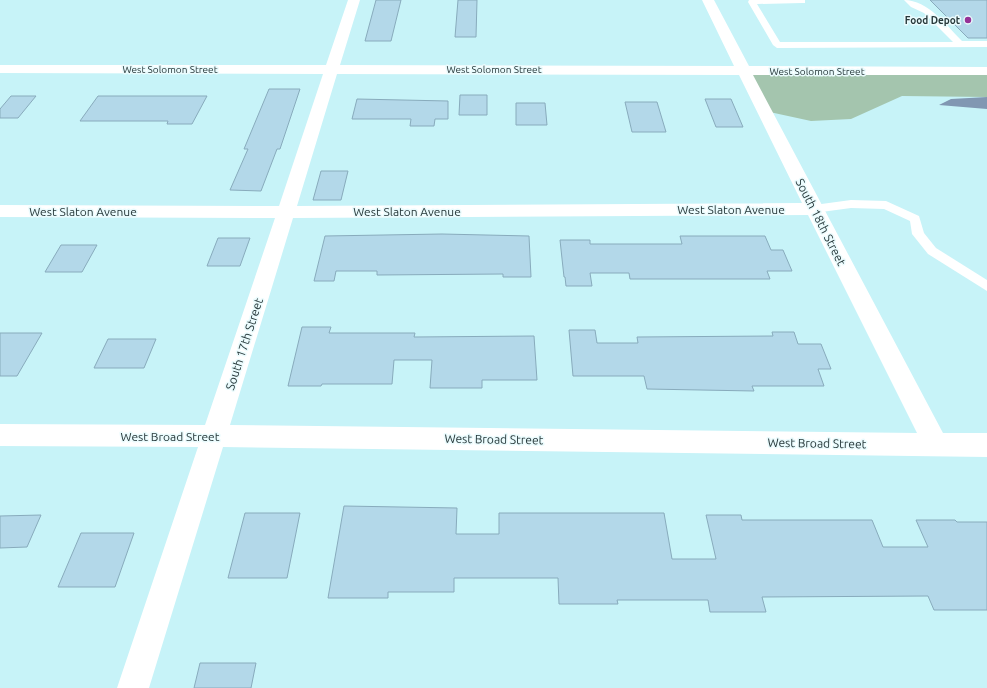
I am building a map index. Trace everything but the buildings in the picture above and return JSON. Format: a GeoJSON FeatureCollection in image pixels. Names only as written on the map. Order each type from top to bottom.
{"type":"FeatureCollection","features":[{"type":"Feature","properties":{"kind":"street","name":"South 17th Street"},"geometry":{"type":"LineString","coordinates":[[133,688],[354,0]]}},
{"type":"Feature","properties":{"kind":"street","name":"South 18th Street"},"geometry":{"type":"LineString","coordinates":[[708,0],[936,444]]}},
{"type":"Feature","properties":{"kind":"street","name":"West Solomon Street"},"geometry":{"type":"LineString","coordinates":[[0,68],[987,71]]}},
{"type":"Feature","properties":{"kind":"street","name":"West Slaton Avenue"},"geometry":{"type":"LineString","coordinates":[[0,211],[286,212],[814,209]]}},
{"type":"Feature","properties":{"kind":"street","name":"West Broad Street"},"geometry":{"type":"LineString","coordinates":[[0,436],[214,436],[936,444],[987,446]]}},
{"type":"Feature","properties":{"kind":"lane"},"geometry":{"type":"LineString","coordinates":[[801,0],[802,1],[752,2],[777,45],[987,44]]}},
{"type":"Feature","properties":{"kind":"lane"},"geometry":{"type":"LineString","coordinates":[[908,0],[914,5],[927,11],[961,45]]}},
{"type":"Feature","properties":{"kind":"lane"},"geometry":{"type":"LineString","coordinates":[[814,209],[851,204],[886,205],[915,218],[918,234],[932,251],[987,286]]}},
{"type":"Feature","properties":{"kind":"green space"},"geometry":{"type":"Polygon","coordinates":[[[744,70],[987,71],[987,97],[902,96],[851,119],[811,121],[765,111],[744,70]]]}},
{"type":"Feature","properties":{"kind":"water"},"geometry":{"type":"Polygon","coordinates":[[[987,97],[987,109],[939,105],[951,99],[987,97]]]}},
{"type":"Feature","properties":{"kind":"place","name":"Food Depot"},"geometry":{"type":"Point","coordinates":[968,20]}}]}
